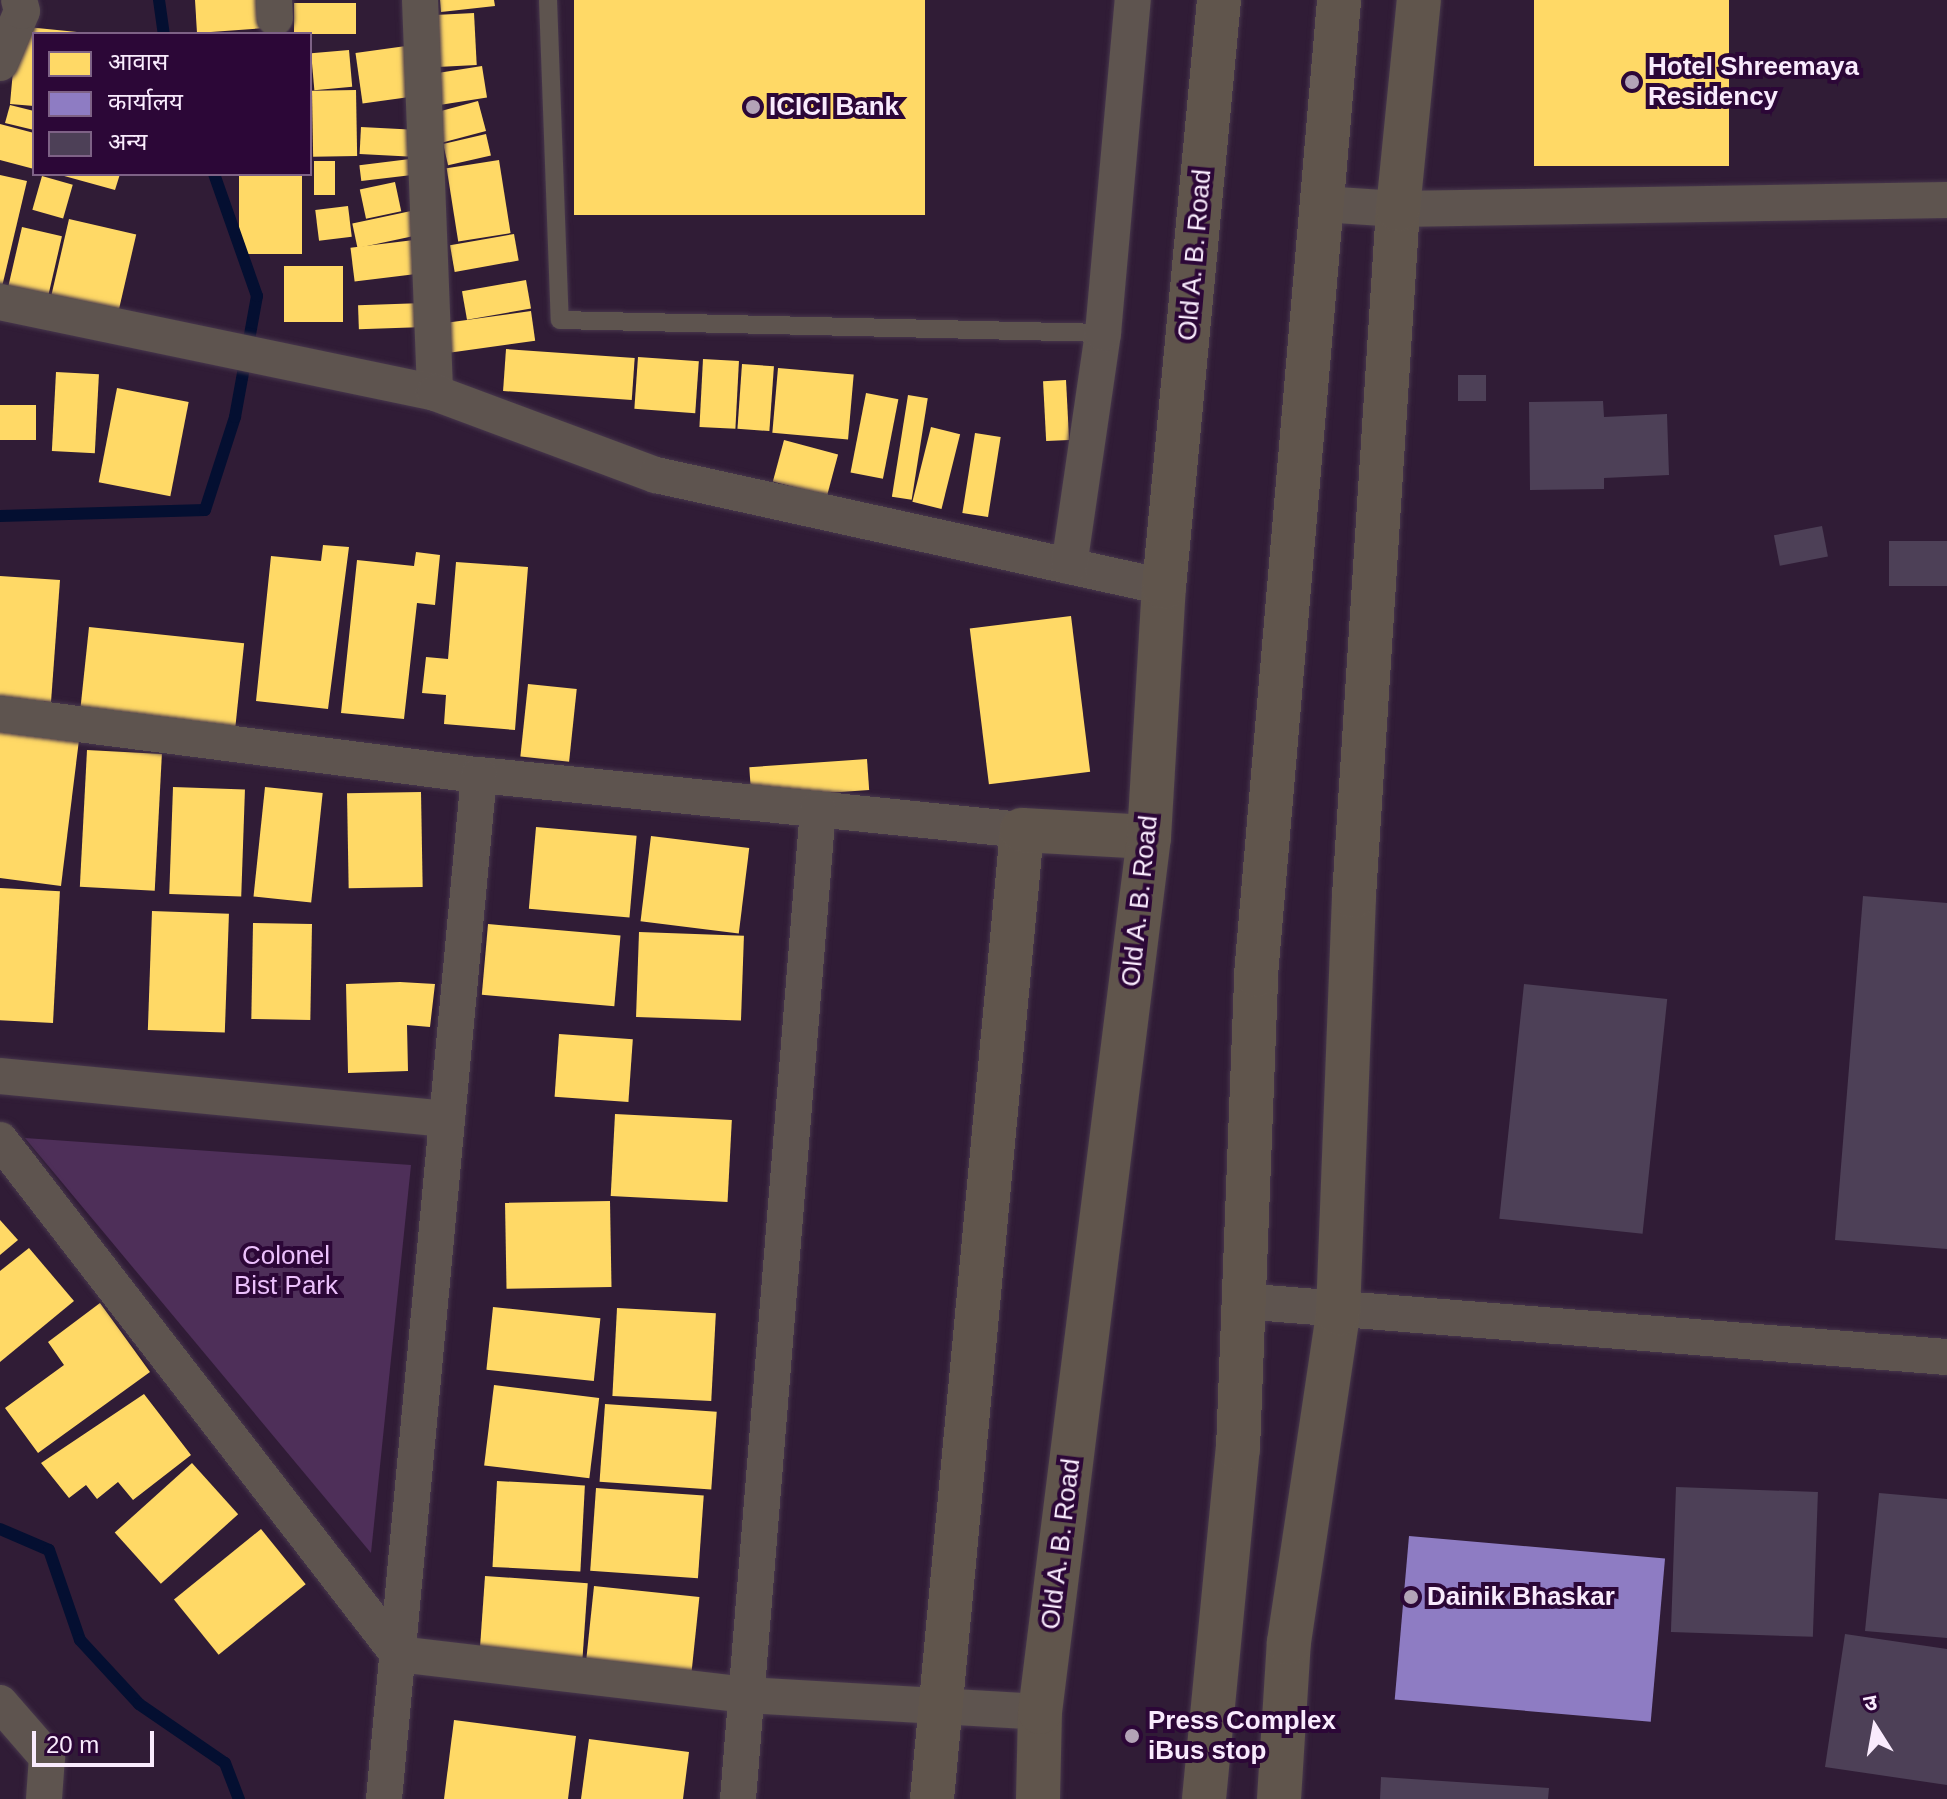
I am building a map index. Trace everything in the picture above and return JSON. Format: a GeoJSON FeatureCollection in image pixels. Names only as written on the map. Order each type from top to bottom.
{"type":"FeatureCollection","features":[{"type":"Feature","properties":{"kind":"main road","name":"Old A. B. Road"},"geometry":{"type":"LineString","coordinates":[[1038,1799],[1040,1712],[1149,837],[1164,587],[1219,0]]}},
{"type":"Feature","properties":{"kind":"main road"},"geometry":{"type":"LineString","coordinates":[[1204,1799],[1238,1449],[1241,1301],[1256,975],[1339,0]]}},
{"type":"Feature","properties":{"kind":"main road"},"geometry":{"type":"LineString","coordinates":[[1279,1799],[1289,1642],[1338,1313],[1354,896],[1398,209],[1419,0]]}},
{"type":"Feature","properties":{"kind":"main road"},"geometry":{"type":"LineString","coordinates":[[932,1799],[1022,830],[1149,837]]}},
{"type":"Feature","properties":{"kind":"street"},"geometry":{"type":"LineString","coordinates":[[0,63],[22,11],[19,0]]}},
{"type":"Feature","properties":{"kind":"street"},"geometry":{"type":"LineString","coordinates":[[420,0],[435,393]]}},
{"type":"Feature","properties":{"kind":"street"},"geometry":{"type":"LineString","coordinates":[[1069,566],[1103,333],[1133,0]]}},
{"type":"Feature","properties":{"kind":"street"},"geometry":{"type":"LineString","coordinates":[[1322,204],[1398,209],[1947,200]]}},
{"type":"Feature","properties":{"kind":"street"},"geometry":{"type":"LineString","coordinates":[[0,302],[435,393],[656,475],[1164,587]]}},
{"type":"Feature","properties":{"kind":"street"},"geometry":{"type":"LineString","coordinates":[[0,714],[479,775],[1022,830]]}},
{"type":"Feature","properties":{"kind":"street"},"geometry":{"type":"LineString","coordinates":[[384,1799],[479,775]]}},
{"type":"Feature","properties":{"kind":"street"},"geometry":{"type":"LineString","coordinates":[[738,1799],[818,809]]}},
{"type":"Feature","properties":{"kind":"street"},"geometry":{"type":"LineString","coordinates":[[0,1076],[447,1119]]}},
{"type":"Feature","properties":{"kind":"street"},"geometry":{"type":"LineString","coordinates":[[0,1140],[398,1654],[747,1695],[938,1711],[1040,1712]]}},
{"type":"Feature","properties":{"kind":"street"},"geometry":{"type":"LineString","coordinates":[[1241,1301],[1338,1313],[1947,1357]]}},
{"type":"Feature","properties":{"kind":"street"},"geometry":{"type":"LineString","coordinates":[[0,1703],[47,1757],[44,1799]]}},
{"type":"Feature","properties":{"kind":"lane"},"geometry":{"type":"LineString","coordinates":[[548,0],[560,320],[1103,333]]}},
{"type":"Feature","properties":{"kind":"green space","name":"Colonel Bist Park"},"geometry":{"type":"Polygon","coordinates":[[[25,1138],[411,1165],[371,1553],[25,1138]]]}},
{"type":"Feature","properties":{"kind":"building: आवास"},"geometry":{"type":"Polygon","coordinates":[[[195,0],[265,0],[266,28],[197,32],[195,0]]]}},
{"type":"Feature","properties":{"kind":"building: आवास"},"geometry":{"type":"Polygon","coordinates":[[[440,0],[494,0],[495,6],[441,12],[440,0]]]}},
{"type":"Feature","properties":{"kind":"building: आवास","name":"ICICI Bank"},"geometry":{"type":"Polygon","coordinates":[[[574,0],[925,0],[925,215],[574,215],[574,0]]]}},
{"type":"Feature","properties":{"kind":"building: आवास","name":"Hotel Shreemaya Residency"},"geometry":{"type":"Polygon","coordinates":[[[1534,0],[1729,0],[1729,166],[1534,166],[1534,0]]]}},
{"type":"Feature","properties":{"kind":"building: आवास"},"geometry":{"type":"Polygon","coordinates":[[[294,3],[356,3],[356,34],[294,32],[294,3]]]}},
{"type":"Feature","properties":{"kind":"building: आवास"},"geometry":{"type":"Polygon","coordinates":[[[474,13],[477,65],[428,67],[425,16],[474,13]]]}},
{"type":"Feature","properties":{"kind":"building: आवास"},"geometry":{"type":"Polygon","coordinates":[[[17,26],[77,32],[32,32],[32,106],[10,104],[17,26]]]}},
{"type":"Feature","properties":{"kind":"building: आवास"},"geometry":{"type":"Polygon","coordinates":[[[406,46],[413,97],[363,104],[355,53],[406,46]]]}},
{"type":"Feature","properties":{"kind":"building: आवास"},"geometry":{"type":"Polygon","coordinates":[[[349,50],[352,87],[314,90],[312,53],[349,50]]]}},
{"type":"Feature","properties":{"kind":"building: आवास"},"geometry":{"type":"Polygon","coordinates":[[[482,66],[487,98],[440,105],[435,74],[482,66]]]}},
{"type":"Feature","properties":{"kind":"building: आवास"},"geometry":{"type":"Polygon","coordinates":[[[356,90],[357,156],[313,157],[312,91],[356,90]]]}},
{"type":"Feature","properties":{"kind":"building: आवास"},"geometry":{"type":"Polygon","coordinates":[[[478,101],[486,131],[443,143],[435,113],[478,101]]]}},
{"type":"Feature","properties":{"kind":"building: आवास"},"geometry":{"type":"Polygon","coordinates":[[[10,105],[32,110],[32,130],[5,123],[10,105]]]}},
{"type":"Feature","properties":{"kind":"building: आवास"},"geometry":{"type":"Polygon","coordinates":[[[0,124],[32,132],[32,168],[0,160],[0,124]]]}},
{"type":"Feature","properties":{"kind":"building: आवास"},"geometry":{"type":"Polygon","coordinates":[[[361,127],[414,130],[413,157],[360,154],[361,127]]]}},
{"type":"Feature","properties":{"kind":"building: आवास"},"geometry":{"type":"Polygon","coordinates":[[[486,134],[491,155],[448,165],[443,144],[486,134]]]}},
{"type":"Feature","properties":{"kind":"building: आवास"},"geometry":{"type":"Polygon","coordinates":[[[410,159],[412,175],[361,181],[359,165],[410,159]]]}},
{"type":"Feature","properties":{"kind":"building: आवास"},"geometry":{"type":"Polygon","coordinates":[[[499,160],[511,233],[458,241],[447,168],[499,160]]]}},
{"type":"Feature","properties":{"kind":"building: आवास"},"geometry":{"type":"Polygon","coordinates":[[[314,161],[335,161],[335,195],[314,195],[314,161]]]}},
{"type":"Feature","properties":{"kind":"building: आवास"},"geometry":{"type":"Polygon","coordinates":[[[0,175],[27,181],[1,291],[0,291],[0,175]]]}},
{"type":"Feature","properties":{"kind":"building: आवास"},"geometry":{"type":"Polygon","coordinates":[[[42,176],[73,185],[63,218],[32,210],[42,176]]]}},
{"type":"Feature","properties":{"kind":"building: आवास"},"geometry":{"type":"Polygon","coordinates":[[[64,176],[119,176],[115,190],[64,176]]]}},
{"type":"Feature","properties":{"kind":"building: आवास"},"geometry":{"type":"Polygon","coordinates":[[[239,176],[302,176],[302,254],[239,254],[239,176]]]}},
{"type":"Feature","properties":{"kind":"building: आवास"},"geometry":{"type":"Polygon","coordinates":[[[395,182],[401,211],[366,219],[360,189],[395,182]]]}},
{"type":"Feature","properties":{"kind":"building: आवास"},"geometry":{"type":"Polygon","coordinates":[[[348,206],[352,237],[319,241],[315,210],[348,206]]]}},
{"type":"Feature","properties":{"kind":"building: आवास"},"geometry":{"type":"Polygon","coordinates":[[[411,211],[416,235],[358,248],[352,223],[411,211]]]}},
{"type":"Feature","properties":{"kind":"building: आवास"},"geometry":{"type":"Polygon","coordinates":[[[69,219],[136,235],[117,316],[50,301],[69,219]]]}},
{"type":"Feature","properties":{"kind":"building: आवास"},"geometry":{"type":"Polygon","coordinates":[[[22,227],[62,236],[46,306],[6,297],[22,227]]]}},
{"type":"Feature","properties":{"kind":"building: आवास"},"geometry":{"type":"Polygon","coordinates":[[[514,234],[519,261],[455,272],[450,245],[514,234]]]}},
{"type":"Feature","properties":{"kind":"building: आवास"},"geometry":{"type":"Polygon","coordinates":[[[414,240],[418,274],[355,282],[350,248],[414,240]]]}},
{"type":"Feature","properties":{"kind":"building: आवास"},"geometry":{"type":"Polygon","coordinates":[[[284,266],[343,266],[343,322],[284,322],[284,266]]]}},
{"type":"Feature","properties":{"kind":"building: आवास"},"geometry":{"type":"Polygon","coordinates":[[[526,280],[531,309],[467,320],[462,291],[526,280]]]}},
{"type":"Feature","properties":{"kind":"building: आवास"},"geometry":{"type":"Polygon","coordinates":[[[424,303],[425,327],[359,329],[358,305],[424,303]]]}},
{"type":"Feature","properties":{"kind":"building: आवास"},"geometry":{"type":"Polygon","coordinates":[[[531,311],[535,341],[451,353],[447,323],[531,311]]]}},
{"type":"Feature","properties":{"kind":"building: आवास"},"geometry":{"type":"Polygon","coordinates":[[[506,349],[635,358],[632,400],[503,391],[506,349]]]}},
{"type":"Feature","properties":{"kind":"building: आवास"},"geometry":{"type":"Polygon","coordinates":[[[638,357],[699,361],[695,413],[634,409],[638,357]]]}},
{"type":"Feature","properties":{"kind":"building: आवास"},"geometry":{"type":"Polygon","coordinates":[[[703,359],[739,361],[735,429],[699,427],[703,359]]]}},
{"type":"Feature","properties":{"kind":"building: आवास"},"geometry":{"type":"Polygon","coordinates":[[[742,364],[774,366],[769,431],[737,429],[742,364]]]}},
{"type":"Feature","properties":{"kind":"building: आवास"},"geometry":{"type":"Polygon","coordinates":[[[778,368],[854,375],[848,439],[772,433],[778,368]]]}},
{"type":"Feature","properties":{"kind":"building: आवास"},"geometry":{"type":"Polygon","coordinates":[[[56,372],[99,374],[95,453],[52,451],[56,372]]]}},
{"type":"Feature","properties":{"kind":"building: आवास"},"geometry":{"type":"Polygon","coordinates":[[[1066,380],[1069,440],[1046,441],[1043,381],[1066,380]]]}},
{"type":"Feature","properties":{"kind":"building: आवास"},"geometry":{"type":"Polygon","coordinates":[[[117,388],[189,402],[170,496],[99,482],[117,388]]]}},
{"type":"Feature","properties":{"kind":"building: आवास"},"geometry":{"type":"Polygon","coordinates":[[[866,393],[898,399],[883,479],[851,473],[866,393]]]}},
{"type":"Feature","properties":{"kind":"building: आवास"},"geometry":{"type":"Polygon","coordinates":[[[908,395],[928,398],[912,500],[892,497],[908,395]]]}},
{"type":"Feature","properties":{"kind":"building: आवास"},"geometry":{"type":"Polygon","coordinates":[[[0,405],[36,405],[36,440],[0,440],[0,405]]]}},
{"type":"Feature","properties":{"kind":"building: आवास"},"geometry":{"type":"Polygon","coordinates":[[[931,427],[960,434],[941,509],[912,502],[931,427]]]}},
{"type":"Feature","properties":{"kind":"building: आवास"},"geometry":{"type":"Polygon","coordinates":[[[975,433],[1001,437],[988,517],[962,513],[975,433]]]}},
{"type":"Feature","properties":{"kind":"building: आवास"},"geometry":{"type":"Polygon","coordinates":[[[784,440],[838,454],[827,496],[773,482],[784,440]]]}},
{"type":"Feature","properties":{"kind":"building: आवास"},"geometry":{"type":"Polygon","coordinates":[[[323,545],[349,547],[328,709],[256,701],[271,556],[321,561],[323,545]]]}},
{"type":"Feature","properties":{"kind":"building: आवास"},"geometry":{"type":"Polygon","coordinates":[[[416,552],[440,555],[435,605],[417,603],[404,719],[341,713],[357,560],[414,566],[416,552]]]}},
{"type":"Feature","properties":{"kind":"building: आवास"},"geometry":{"type":"Polygon","coordinates":[[[456,562],[528,567],[515,730],[444,724],[446,695],[422,693],[426,657],[448,659],[456,562]]]}},
{"type":"Feature","properties":{"kind":"building: आवास"},"geometry":{"type":"Polygon","coordinates":[[[0,576],[60,580],[51,702],[0,699],[0,576]]]}},
{"type":"Feature","properties":{"kind":"building: आवास"},"geometry":{"type":"Polygon","coordinates":[[[1071,616],[1090,772],[989,784],[970,628],[1071,616]]]}},
{"type":"Feature","properties":{"kind":"building: आवास"},"geometry":{"type":"Polygon","coordinates":[[[89,627],[244,643],[235,730],[80,714],[89,627]]]}},
{"type":"Feature","properties":{"kind":"building: आवास"},"geometry":{"type":"Polygon","coordinates":[[[528,684],[577,689],[569,762],[520,757],[528,684]]]}},
{"type":"Feature","properties":{"kind":"building: आवास"},"geometry":{"type":"Polygon","coordinates":[[[0,731],[79,740],[61,886],[0,878],[0,731]]]}},
{"type":"Feature","properties":{"kind":"building: आवास"},"geometry":{"type":"Polygon","coordinates":[[[87,750],[162,754],[155,891],[80,887],[87,750]]]}},
{"type":"Feature","properties":{"kind":"building: आवास"},"geometry":{"type":"Polygon","coordinates":[[[867,759],[869,790],[751,798],[749,767],[867,759]]]}},
{"type":"Feature","properties":{"kind":"building: आवास"},"geometry":{"type":"Polygon","coordinates":[[[173,787],[245,790],[241,896],[169,894],[173,787]]]}},
{"type":"Feature","properties":{"kind":"building: आवास"},"geometry":{"type":"Polygon","coordinates":[[[265,787],[323,793],[311,902],[254,896],[265,787]]]}},
{"type":"Feature","properties":{"kind":"building: आवास"},"geometry":{"type":"Polygon","coordinates":[[[421,792],[423,887],[349,888],[347,793],[421,792]]]}},
{"type":"Feature","properties":{"kind":"building: आवास"},"geometry":{"type":"Polygon","coordinates":[[[536,827],[637,836],[629,917],[529,909],[536,827]]]}},
{"type":"Feature","properties":{"kind":"building: आवास"},"geometry":{"type":"Polygon","coordinates":[[[651,836],[749,848],[739,933],[641,921],[651,836]]]}},
{"type":"Feature","properties":{"kind":"building: आवास"},"geometry":{"type":"Polygon","coordinates":[[[0,888],[60,891],[53,1023],[0,1020],[0,888]]]}},
{"type":"Feature","properties":{"kind":"building: आवास"},"geometry":{"type":"Polygon","coordinates":[[[152,911],[229,914],[225,1033],[148,1030],[152,911]]]}},
{"type":"Feature","properties":{"kind":"building: आवास"},"geometry":{"type":"Polygon","coordinates":[[[253,923],[312,924],[310,1020],[251,1019],[253,923]]]}},
{"type":"Feature","properties":{"kind":"building: आवास"},"geometry":{"type":"Polygon","coordinates":[[[488,924],[620,936],[614,1006],[482,995],[488,924]]]}},
{"type":"Feature","properties":{"kind":"building: आवास"},"geometry":{"type":"Polygon","coordinates":[[[639,932],[744,936],[741,1021],[636,1017],[639,932]]]}},
{"type":"Feature","properties":{"kind":"building: आवास"},"geometry":{"type":"Polygon","coordinates":[[[346,984],[435,984],[430,1027],[407,1025],[408,1071],[348,1073],[346,984]]]}},
{"type":"Feature","properties":{"kind":"building: आवास"},"geometry":{"type":"Polygon","coordinates":[[[559,1034],[633,1039],[628,1102],[555,1097],[559,1034]]]}},
{"type":"Feature","properties":{"kind":"building: आवास"},"geometry":{"type":"Polygon","coordinates":[[[615,1114],[732,1120],[728,1202],[611,1196],[615,1114]]]}},
{"type":"Feature","properties":{"kind":"building: आवास"},"geometry":{"type":"Polygon","coordinates":[[[610,1201],[612,1287],[507,1289],[505,1203],[610,1201]]]}},
{"type":"Feature","properties":{"kind":"building: आवास"},"geometry":{"type":"Polygon","coordinates":[[[0,1220],[18,1240],[0,1255],[0,1220]]]}},
{"type":"Feature","properties":{"kind":"building: आवास"},"geometry":{"type":"Polygon","coordinates":[[[29,1248],[74,1301],[0,1362],[0,1271],[29,1248]]]}},
{"type":"Feature","properties":{"kind":"building: आवास"},"geometry":{"type":"Polygon","coordinates":[[[100,1303],[150,1372],[38,1453],[5,1408],[64,1365],[48,1342],[100,1303]]]}},
{"type":"Feature","properties":{"kind":"building: आवास"},"geometry":{"type":"Polygon","coordinates":[[[493,1307],[600,1318],[594,1381],[486,1370],[493,1307]]]}},
{"type":"Feature","properties":{"kind":"building: आवास"},"geometry":{"type":"Polygon","coordinates":[[[617,1308],[716,1313],[711,1401],[612,1396],[617,1308]]]}},
{"type":"Feature","properties":{"kind":"building: आवास"},"geometry":{"type":"Polygon","coordinates":[[[494,1385],[599,1398],[589,1478],[484,1465],[494,1385]]]}},
{"type":"Feature","properties":{"kind":"building: आवास"},"geometry":{"type":"Polygon","coordinates":[[[144,1394],[191,1455],[133,1500],[118,1482],[97,1499],[86,1485],[69,1498],[41,1463],[144,1394]]]}},
{"type":"Feature","properties":{"kind":"building: आवास"},"geometry":{"type":"Polygon","coordinates":[[[605,1404],[717,1412],[711,1490],[600,1482],[605,1404]]]}},
{"type":"Feature","properties":{"kind":"building: आवास"},"geometry":{"type":"Polygon","coordinates":[[[192,1463],[238,1514],[161,1584],[115,1533],[192,1463]]]}},
{"type":"Feature","properties":{"kind":"building: आवास"},"geometry":{"type":"Polygon","coordinates":[[[497,1481],[585,1486],[580,1571],[492,1567],[497,1481]]]}},
{"type":"Feature","properties":{"kind":"building: आवास"},"geometry":{"type":"Polygon","coordinates":[[[596,1488],[704,1496],[698,1578],[590,1571],[596,1488]]]}},
{"type":"Feature","properties":{"kind":"building: आवास"},"geometry":{"type":"Polygon","coordinates":[[[261,1529],[306,1584],[219,1655],[174,1599],[261,1529]]]}},
{"type":"Feature","properties":{"kind":"building: आवास"},"geometry":{"type":"Polygon","coordinates":[[[485,1576],[588,1583],[582,1664],[479,1657],[485,1576]]]}},
{"type":"Feature","properties":{"kind":"building: आवास"},"geometry":{"type":"Polygon","coordinates":[[[594,1586],[699,1597],[691,1676],[586,1665],[594,1586]]]}},
{"type":"Feature","properties":{"kind":"building: आवास"},"geometry":{"type":"Polygon","coordinates":[[[454,1720],[576,1736],[568,1799],[444,1799],[454,1720]]]}},
{"type":"Feature","properties":{"kind":"building: आवास"},"geometry":{"type":"Polygon","coordinates":[[[589,1739],[689,1752],[683,1799],[581,1799],[589,1739]]]}},
{"type":"Feature","properties":{"kind":"building: कार्यालय"},"geometry":{"type":"Polygon","coordinates":[[[1409,1536],[1665,1558],[1651,1722],[1395,1699],[1409,1536]]]}},
{"type":"Feature","properties":{"kind":"building: अन्य"},"geometry":{"type":"Polygon","coordinates":[[[1458,375],[1486,375],[1486,401],[1458,401],[1458,375]]]}},
{"type":"Feature","properties":{"kind":"building: अन्य"},"geometry":{"type":"Polygon","coordinates":[[[1603,401],[1604,417],[1667,414],[1669,475],[1604,478],[1604,489],[1530,490],[1529,402],[1603,401]]]}},
{"type":"Feature","properties":{"kind":"building: अन्य"},"geometry":{"type":"Polygon","coordinates":[[[1822,526],[1828,556],[1780,566],[1774,535],[1822,526]]]}},
{"type":"Feature","properties":{"kind":"building: अन्य"},"geometry":{"type":"Polygon","coordinates":[[[1889,541],[1947,541],[1947,586],[1889,586],[1889,541]]]}},
{"type":"Feature","properties":{"kind":"building: अन्य"},"geometry":{"type":"Polygon","coordinates":[[[1863,896],[1947,903],[1947,1249],[1835,1240],[1863,896]]]}},
{"type":"Feature","properties":{"kind":"building: अन्य"},"geometry":{"type":"Polygon","coordinates":[[[1524,984],[1667,999],[1643,1234],[1499,1219],[1524,984]]]}},
{"type":"Feature","properties":{"kind":"building: अन्य"},"geometry":{"type":"Polygon","coordinates":[[[1676,1487],[1818,1492],[1813,1637],[1671,1632],[1676,1487]]]}},
{"type":"Feature","properties":{"kind":"building: अन्य"},"geometry":{"type":"Polygon","coordinates":[[[1879,1493],[1947,1499],[1947,1638],[1865,1631],[1879,1493]]]}},
{"type":"Feature","properties":{"kind":"building: अन्य"},"geometry":{"type":"Polygon","coordinates":[[[1845,1634],[1947,1649],[1947,1785],[1825,1767],[1845,1634]]]}},
{"type":"Feature","properties":{"kind":"building: अन्य"},"geometry":{"type":"Polygon","coordinates":[[[1381,1777],[1549,1788],[1548,1799],[1380,1799],[1381,1777]]]}},
{"type":"Feature","properties":{"kind":"waterway"},"geometry":{"type":"LineString","coordinates":[[159,0],[164,32]]}},
{"type":"Feature","properties":{"kind":"waterway"},"geometry":{"type":"LineString","coordinates":[[0,516],[205,510],[235,417],[257,296],[215,176]]}},
{"type":"Feature","properties":{"kind":"waterway"},"geometry":{"type":"LineString","coordinates":[[0,1529],[49,1550],[80,1640],[139,1704],[225,1763],[239,1799]]}},
{"type":"Feature","properties":{"kind":"place","name":"Hotel Shreemaya Residency"},"geometry":{"type":"Point","coordinates":[1632,82]}},
{"type":"Feature","properties":{"kind":"place","name":"ICICI Bank"},"geometry":{"type":"Point","coordinates":[753,107]}},
{"type":"Feature","properties":{"kind":"place","name":"Dainik Bhaskar"},"geometry":{"type":"Point","coordinates":[1411,1597]}},
{"type":"Feature","properties":{"kind":"place","name":"Press Complex iBus stop"},"geometry":{"type":"Point","coordinates":[1132,1736]}}]}
